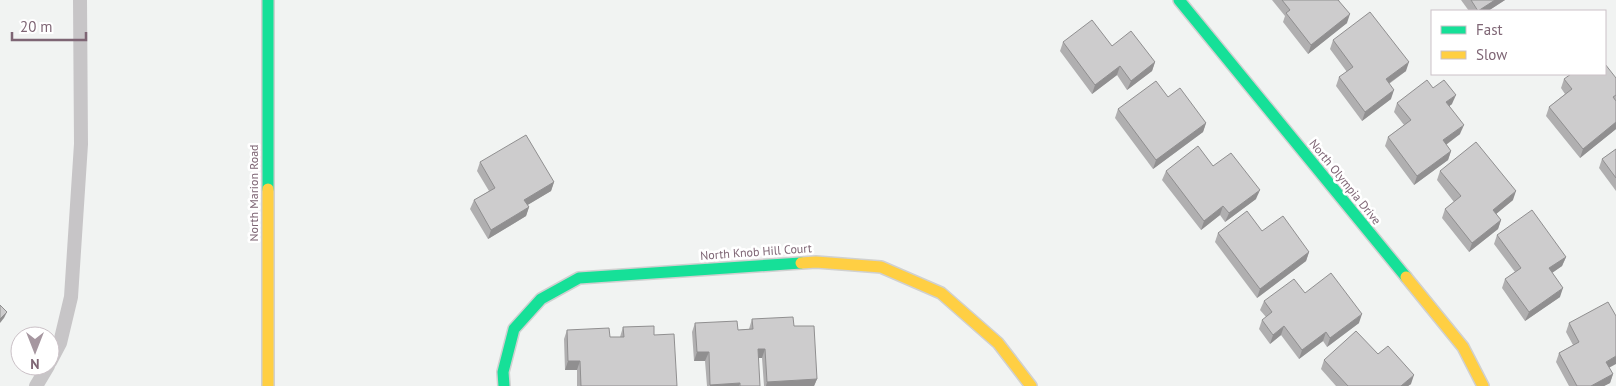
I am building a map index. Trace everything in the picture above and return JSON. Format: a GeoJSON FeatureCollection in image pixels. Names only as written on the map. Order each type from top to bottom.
{"type":"FeatureCollection","features":[{"type":"Feature","properties":{"kind":"street","name":"North Marion Road"},"geometry":{"type":"LineString","coordinates":[[268,0],[268,386]]}},
{"type":"Feature","properties":{"kind":"street","name":"North Olympia Drive"},"geometry":{"type":"LineString","coordinates":[[1179,0],[1463,347],[1483,386]]}},
{"type":"Feature","properties":{"kind":"street","name":"North Knob Hill Court"},"geometry":{"type":"LineString","coordinates":[[504,386],[503,372],[514,329],[541,299],[579,278],[816,262],[881,267],[941,293],[998,343],[1031,386]]}},
{"type":"Feature","properties":{"kind":"lane"},"geometry":{"type":"LineString","coordinates":[[60,343],[71,297],[81,144],[80,0]]}},
{"type":"Feature","properties":{"kind":"building"},"geometry":{"type":"Polygon","coordinates":[[[1282,0],[1338,0],[1350,14],[1311,45],[1286,13],[1290,10],[1282,0]]]}},
{"type":"Feature","properties":{"kind":"building"},"geometry":{"type":"Polygon","coordinates":[[[1471,0],[1495,0],[1480,10],[1477,10],[1471,0]]]}},
{"type":"Feature","properties":{"kind":"building"},"geometry":{"type":"Polygon","coordinates":[[[1370,12],[1409,62],[1386,79],[1394,90],[1365,112],[1339,77],[1353,67],[1333,40],[1370,12]]]}},
{"type":"Feature","properties":{"kind":"building"},"geometry":{"type":"Polygon","coordinates":[[[1092,20],[1112,46],[1131,31],[1155,62],[1131,81],[1120,66],[1095,85],[1063,42],[1092,20]]]}},
{"type":"Feature","properties":{"kind":"building"},"geometry":{"type":"Polygon","coordinates":[[[1606,65],[1616,78],[1616,95],[1613,97],[1616,101],[1616,122],[1583,149],[1549,107],[1572,89],[1564,79],[1570,75],[1606,75],[1606,65]]]}},
{"type":"Feature","properties":{"kind":"building"},"geometry":{"type":"Polygon","coordinates":[[[1427,80],[1433,88],[1444,80],[1456,95],[1446,102],[1464,125],[1443,140],[1451,151],[1417,176],[1388,137],[1411,120],[1397,103],[1427,80]]]}},
{"type":"Feature","properties":{"kind":"building"},"geometry":{"type":"Polygon","coordinates":[[[1156,81],[1168,97],[1180,88],[1206,123],[1156,160],[1118,109],[1156,81]]]}},
{"type":"Feature","properties":{"kind":"building"},"geometry":{"type":"Polygon","coordinates":[[[526,135],[554,182],[524,200],[529,207],[491,230],[474,200],[495,188],[480,162],[526,135]]]}},
{"type":"Feature","properties":{"kind":"building"},"geometry":{"type":"Polygon","coordinates":[[[1476,142],[1516,191],[1493,210],[1501,220],[1472,243],[1445,209],[1461,196],[1440,171],[1476,142]]]}},
{"type":"Feature","properties":{"kind":"building"},"geometry":{"type":"Polygon","coordinates":[[[1198,146],[1213,166],[1231,153],[1260,190],[1229,213],[1223,206],[1204,221],[1166,171],[1198,146]]]}},
{"type":"Feature","properties":{"kind":"building"},"geometry":{"type":"Polygon","coordinates":[[[1616,149],[1616,178],[1602,159],[1616,149]]]}},
{"type":"Feature","properties":{"kind":"building"},"geometry":{"type":"Polygon","coordinates":[[[1532,210],[1566,257],[1549,268],[1563,288],[1529,312],[1505,279],[1521,268],[1497,235],[1532,210]]]}},
{"type":"Feature","properties":{"kind":"building"},"geometry":{"type":"Polygon","coordinates":[[[1247,211],[1262,231],[1283,216],[1309,252],[1260,289],[1218,233],[1247,211]]]}},
{"type":"Feature","properties":{"kind":"building"},"geometry":{"type":"Polygon","coordinates":[[[1331,273],[1362,314],[1330,338],[1326,332],[1302,350],[1284,326],[1273,335],[1262,320],[1272,312],[1264,301],[1294,279],[1305,293],[1331,273]]]}},
{"type":"Feature","properties":{"kind":"building"},"geometry":{"type":"Polygon","coordinates":[[[1608,302],[1616,316],[1616,356],[1606,362],[1613,374],[1591,386],[1577,386],[1559,353],[1579,342],[1569,323],[1608,302]]]}},
{"type":"Feature","properties":{"kind":"building"},"geometry":{"type":"Polygon","coordinates":[[[0,305],[7,312],[0,319],[0,305]]]}},
{"type":"Feature","properties":{"kind":"building"},"geometry":{"type":"Polygon","coordinates":[[[793,317],[794,326],[814,326],[817,379],[767,382],[765,349],[758,349],[760,386],[740,386],[740,383],[710,385],[709,352],[697,352],[695,323],[737,321],[738,330],[753,329],[752,319],[793,317]]]}},
{"type":"Feature","properties":{"kind":"building"},"geometry":{"type":"Polygon","coordinates":[[[654,326],[654,335],[674,334],[677,386],[581,386],[580,361],[568,361],[567,330],[609,328],[610,337],[624,337],[623,327],[654,326]]]}},
{"type":"Feature","properties":{"kind":"building"},"geometry":{"type":"Polygon","coordinates":[[[1356,331],[1378,354],[1388,346],[1414,375],[1401,386],[1348,386],[1324,360],[1356,331]]]}},
{"type":"Feature","properties":{"kind":"traffic: fast"},"geometry":{"type":"LineString","coordinates":[[268,0],[268,189]]}},
{"type":"Feature","properties":{"kind":"traffic: fast"},"geometry":{"type":"LineString","coordinates":[[1179,0],[1406,277]]}},
{"type":"Feature","properties":{"kind":"traffic: fast"},"geometry":{"type":"LineString","coordinates":[[504,386],[503,372],[514,329],[541,299],[579,278],[801,263]]}},
{"type":"Feature","properties":{"kind":"traffic: slow"},"geometry":{"type":"LineString","coordinates":[[268,189],[268,386]]}},
{"type":"Feature","properties":{"kind":"traffic: slow"},"geometry":{"type":"LineString","coordinates":[[801,263],[816,262],[881,267],[941,293],[998,343],[1031,386]]}},
{"type":"Feature","properties":{"kind":"traffic: slow"},"geometry":{"type":"LineString","coordinates":[[1406,277],[1463,347],[1483,386]]}}]}
